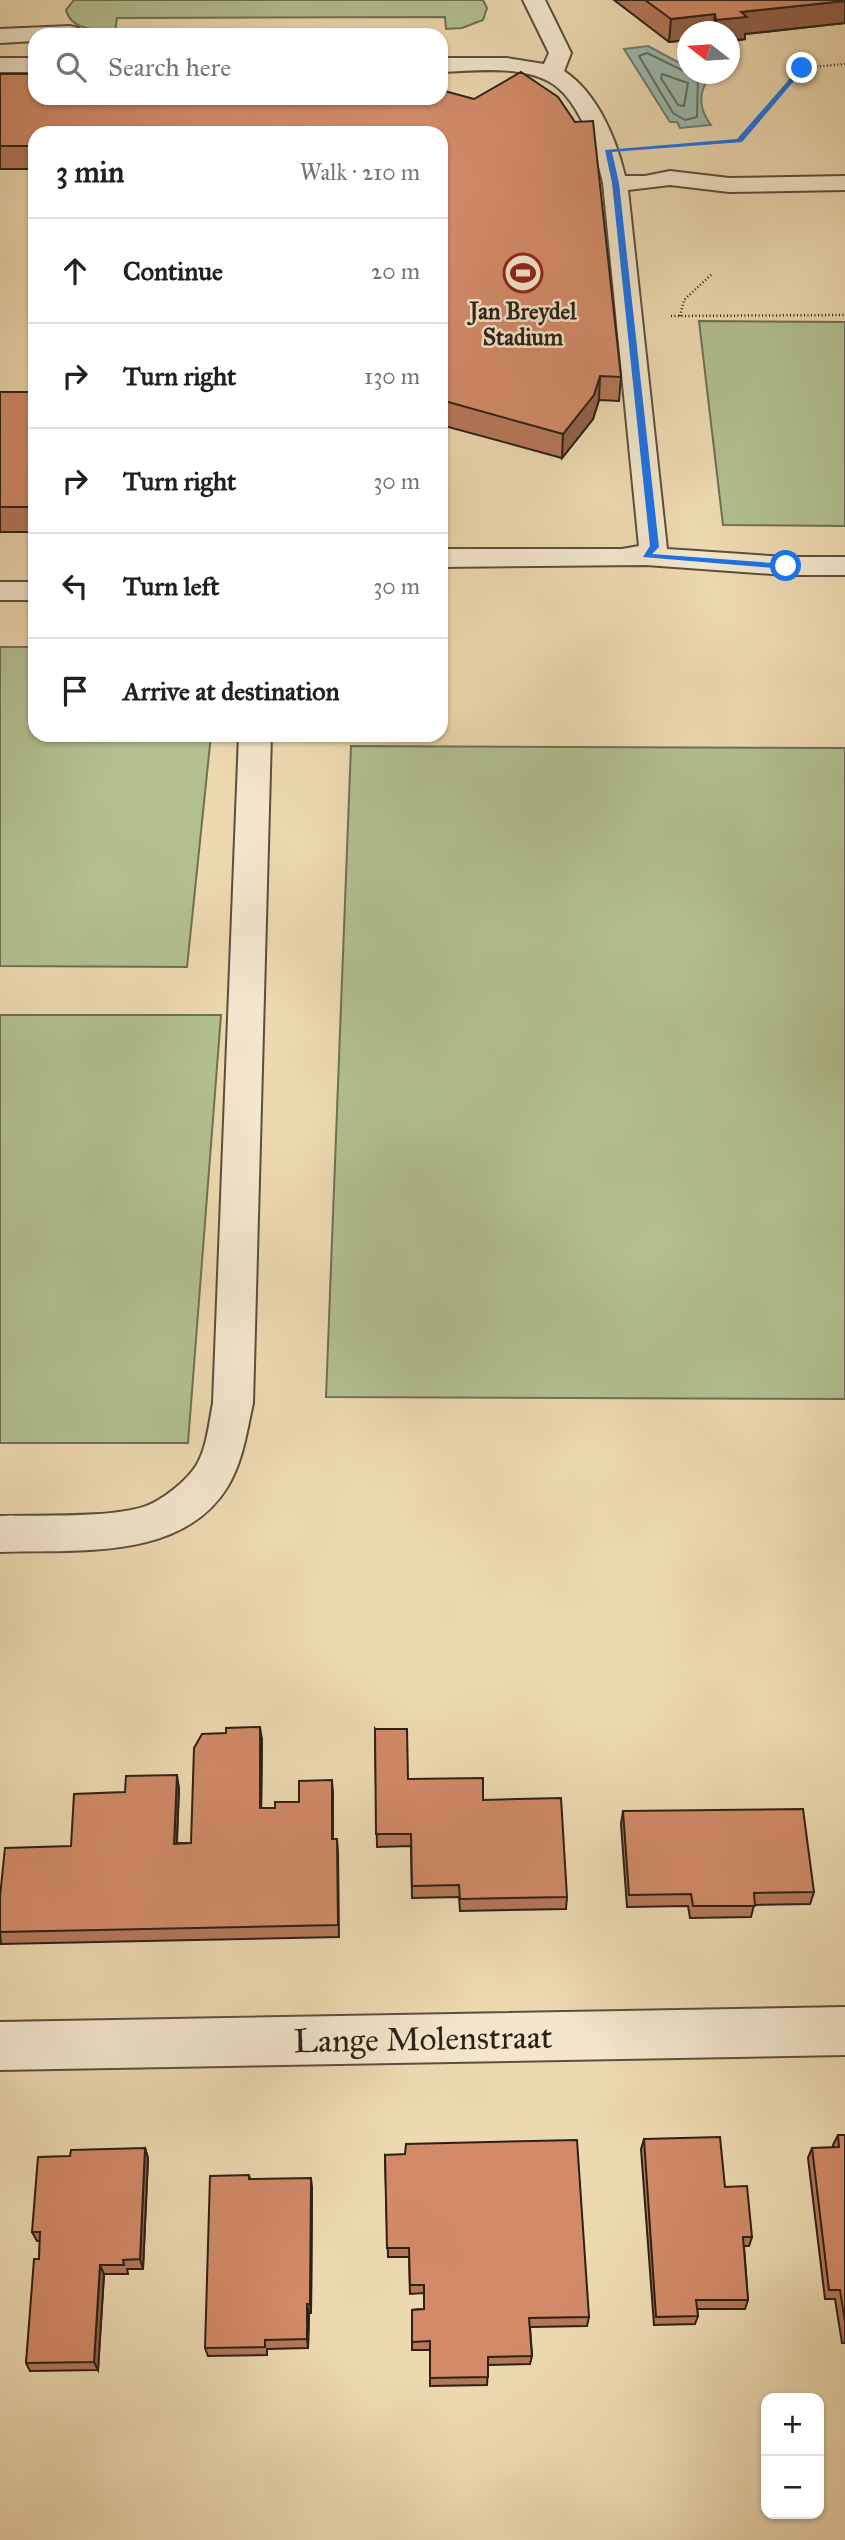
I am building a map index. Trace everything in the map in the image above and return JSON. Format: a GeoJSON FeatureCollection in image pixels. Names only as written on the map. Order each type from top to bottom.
{"type":"FeatureCollection","features":[{"type":"Feature","properties":{"kind":"street"},"geometry":{"type":"LineString","coordinates":[[534,0],[560,53],[551,74]]}},
{"type":"Feature","properties":{"kind":"street"},"geometry":{"type":"LineString","coordinates":[[0,36],[28,35]]}},
{"type":"Feature","properties":{"kind":"street"},"geometry":{"type":"LineString","coordinates":[[0,65],[28,65]]}},
{"type":"Feature","properties":{"kind":"street"},"geometry":{"type":"LineString","coordinates":[[448,65],[498,65],[551,74],[567,83],[594,120],[608,150],[615,183],[654,547],[646,556]]}},
{"type":"Feature","properties":{"kind":"street"},"geometry":{"type":"LineString","coordinates":[[615,183],[645,183],[670,178],[729,185],[845,183]]}},
{"type":"Feature","properties":{"kind":"street"},"geometry":{"type":"LineString","coordinates":[[448,558],[646,556],[786,566],[845,566]]}},
{"type":"Feature","properties":{"kind":"street"},"geometry":{"type":"LineString","coordinates":[[0,591],[28,591]]}},
{"type":"Feature","properties":{"kind":"street"},"geometry":{"type":"LineString","coordinates":[[0,1534],[109,1530],[155,1523],[190,1500],[213,1475],[224,1445],[233,1403],[255,742]]}},
{"type":"Feature","properties":{"kind":"street","name":"Lange Molenstraat"},"geometry":{"type":"LineString","coordinates":[[0,2046],[845,2031]]}},
{"type":"Feature","properties":{"kind":"path"},"geometry":{"type":"LineString","coordinates":[[700,144],[739,141],[802,68],[845,64]]}},
{"type":"Feature","properties":{"kind":"path"},"geometry":{"type":"LineString","coordinates":[[680,316],[684,300],[712,274]]}},
{"type":"Feature","properties":{"kind":"path"},"geometry":{"type":"LineString","coordinates":[[629,316],[845,315]]}},
{"type":"Feature","properties":{"kind":"green space"},"geometry":{"type":"Polygon","coordinates":[[[74,0],[483,0],[487,8],[483,20],[462,28],[448,29],[445,17],[117,18],[115,28],[86,28],[73,22],[66,10],[74,0]]]}},
{"type":"Feature","properties":{"kind":"green space"},"geometry":{"type":"Polygon","coordinates":[[[699,321],[845,322],[845,526],[723,525],[699,321]]]}},
{"type":"Feature","properties":{"kind":"green space"},"geometry":{"type":"Polygon","coordinates":[[[0,647],[28,647],[28,742],[210,742],[187,967],[0,966],[0,647]]]}},
{"type":"Feature","properties":{"kind":"green space"},"geometry":{"type":"Polygon","coordinates":[[[351,746],[845,748],[845,1399],[326,1397],[351,746]]]}},
{"type":"Feature","properties":{"kind":"green space"},"geometry":{"type":"Polygon","coordinates":[[[0,1015],[221,1015],[188,1443],[0,1443],[0,1015]]]}},
{"type":"Feature","properties":{"kind":"water"},"geometry":{"type":"Polygon","coordinates":[[[648,46],[677,62],[677,84],[705,84],[701,102],[711,125],[680,128],[677,122],[670,122],[624,49],[648,46]]]}},
{"type":"Feature","properties":{"kind":"building"},"geometry":{"type":"Polygon","coordinates":[[[645,0],[845,1],[741,12],[747,17],[716,20],[715,14],[671,19],[645,0]]]}},
{"type":"Feature","properties":{"kind":"building","name":"Jan Breydel Stadium"},"geometry":{"type":"Polygon","coordinates":[[[521,72],[558,97],[575,122],[593,121],[621,377],[600,376],[594,395],[563,434],[448,402],[448,126],[28,126],[28,146],[0,146],[0,74],[28,74],[28,105],[448,105],[448,92],[474,99],[521,72]]]}},
{"type":"Feature","properties":{"kind":"building"},"geometry":{"type":"Polygon","coordinates":[[[0,392],[28,392],[28,507],[0,507],[0,392]]]}},
{"type":"Feature","properties":{"kind":"building"},"geometry":{"type":"Polygon","coordinates":[[[260,1727],[260,1808],[275,1808],[275,1802],[299,1802],[299,1781],[332,1780],[332,1839],[337,1839],[338,1925],[0,1932],[0,1896],[5,1848],[71,1846],[74,1794],[125,1792],[126,1776],[177,1775],[174,1844],[191,1843],[194,1748],[202,1734],[226,1733],[226,1728],[260,1727]]]}},
{"type":"Feature","properties":{"kind":"building"},"geometry":{"type":"Polygon","coordinates":[[[375,1729],[407,1729],[408,1779],[483,1778],[483,1800],[561,1798],[567,1897],[460,1899],[459,1885],[412,1886],[411,1834],[376,1834],[375,1729]]]}},
{"type":"Feature","properties":{"kind":"building"},"geometry":{"type":"Polygon","coordinates":[[[803,1809],[814,1892],[754,1893],[755,1906],[693,1906],[691,1894],[629,1895],[623,1811],[803,1809]]]}},
{"type":"Feature","properties":{"kind":"building"},"geometry":{"type":"Polygon","coordinates":[[[838,2135],[845,2135],[845,2322],[840,2290],[829,2290],[812,2148],[839,2147],[838,2135]]]}},
{"type":"Feature","properties":{"kind":"building"},"geometry":{"type":"Polygon","coordinates":[[[720,2137],[725,2187],[747,2186],[752,2237],[743,2237],[748,2300],[696,2300],[698,2316],[656,2317],[644,2139],[720,2137]]]}},
{"type":"Feature","properties":{"kind":"building"},"geometry":{"type":"Polygon","coordinates":[[[577,2140],[589,2317],[529,2318],[532,2356],[488,2357],[488,2377],[430,2378],[430,2341],[412,2342],[412,2310],[424,2309],[424,2285],[410,2285],[409,2248],[387,2248],[385,2155],[405,2154],[406,2144],[577,2140]]]}},
{"type":"Feature","properties":{"kind":"building"},"geometry":{"type":"Polygon","coordinates":[[[145,2148],[140,2259],[123,2260],[124,2265],[100,2265],[94,2362],[26,2363],[34,2259],[39,2259],[40,2232],[32,2232],[38,2157],[70,2156],[71,2150],[145,2148]]]}},
{"type":"Feature","properties":{"kind":"building"},"geometry":{"type":"Polygon","coordinates":[[[249,2175],[249,2179],[311,2178],[310,2304],[307,2304],[307,2339],[265,2340],[265,2347],[205,2348],[210,2176],[249,2175]]]}},
{"type":"Feature","properties":{"kind":"place","name":"Jan Breydel Stadium"},"geometry":{"type":"Point","coordinates":[523,273]}},
{"type":"Feature","properties":{"kind":"route"},"geometry":{"type":"LineString","coordinates":[[786,566],[646,556],[654,547],[615,183],[608,150],[739,141],[802,68]]}}]}
